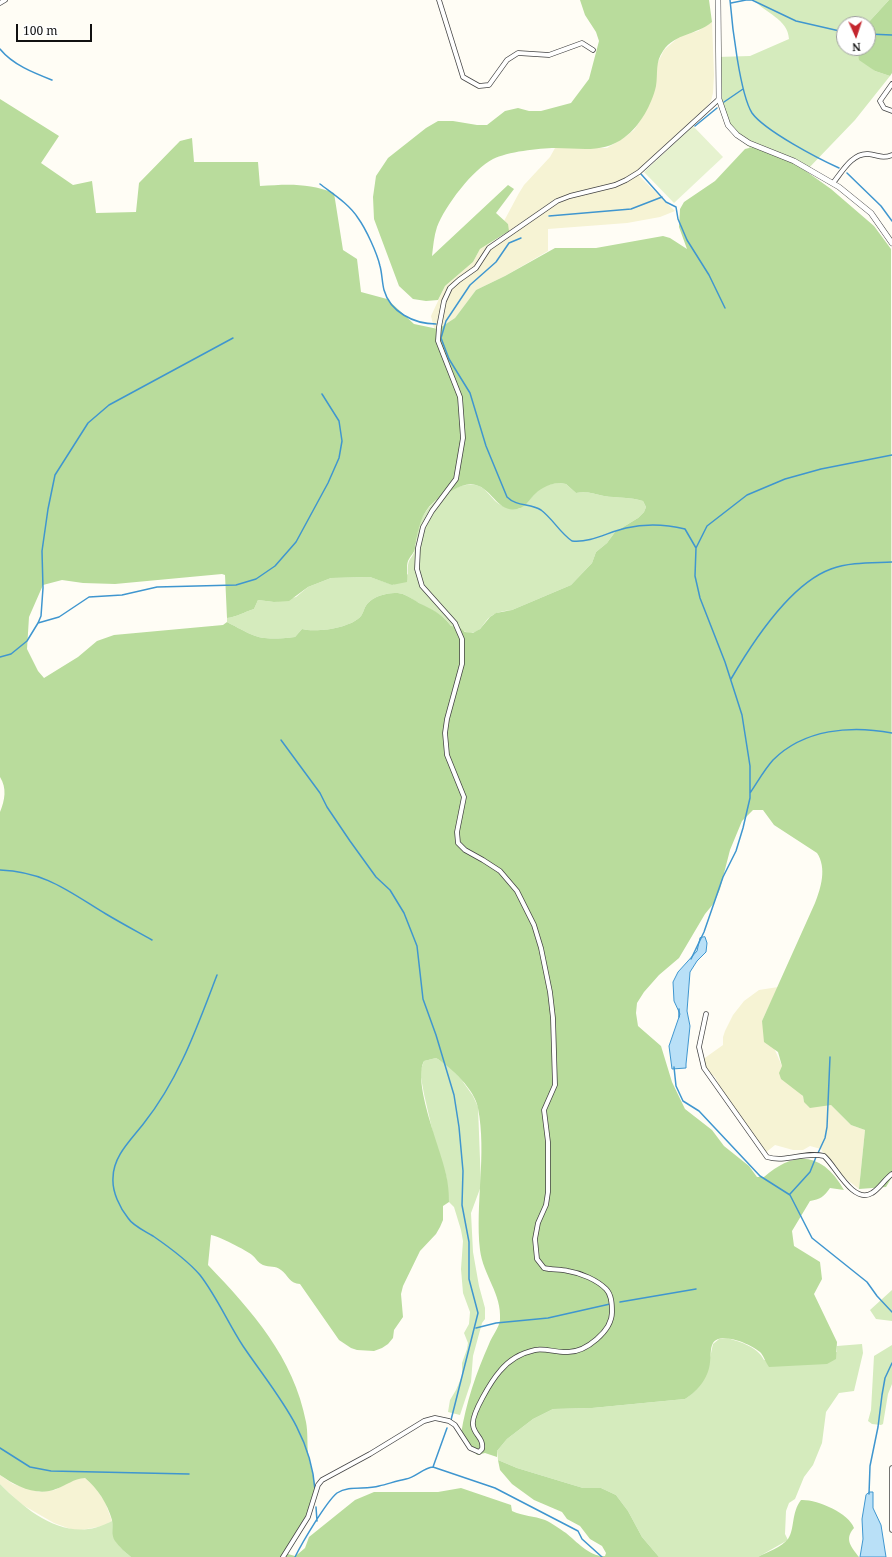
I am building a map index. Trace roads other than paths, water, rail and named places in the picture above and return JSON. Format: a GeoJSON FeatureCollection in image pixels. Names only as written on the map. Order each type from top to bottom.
{"type":"FeatureCollection","features":[{"type":"Feature","properties":{"kind":"street"},"geometry":{"type":"LineString","coordinates":[[0,3],[5,0]]}},
{"type":"Feature","properties":{"kind":"street"},"geometry":{"type":"LineString","coordinates":[[439,0],[463,77],[479,86],[489,85],[507,60],[518,53],[549,55],[582,43],[593,50]]}},
{"type":"Feature","properties":{"kind":"street"},"geometry":{"type":"LineString","coordinates":[[718,0],[718,99],[728,125],[742,139],[794,161],[833,183],[871,214],[892,243]]}},
{"type":"Feature","properties":{"kind":"street"},"geometry":{"type":"LineString","coordinates":[[892,84],[880,99],[880,102],[884,108],[892,111]]}},
{"type":"Feature","properties":{"kind":"street"},"geometry":{"type":"LineString","coordinates":[[283,1557],[308,1517],[318,1485],[327,1476],[370,1454],[424,1421],[435,1418],[449,1421],[454,1425],[470,1448],[477,1452],[480,1450],[483,1443],[472,1426],[473,1419],[491,1384],[507,1363],[517,1356],[538,1349],[569,1352],[580,1350],[603,1332],[610,1323],[612,1305],[607,1289],[575,1272],[544,1268],[537,1259],[535,1251],[536,1231],[546,1204],[548,1192],[548,1142],[544,1110],[555,1085],[553,1018],[550,992],[541,948],[534,925],[517,891],[500,871],[465,850],[458,843],[456,832],[464,797],[447,755],[446,733],[447,719],[462,664],[462,639],[455,623],[422,586],[417,569],[417,556],[420,536],[426,518],[456,479],[463,438],[460,397],[438,341],[443,307],[450,288],[476,268],[489,248],[551,204],[570,196],[615,186],[639,172],[718,99]]}},
{"type":"Feature","properties":{"kind":"street"},"geometry":{"type":"LineString","coordinates":[[833,183],[850,162],[860,155],[869,154],[883,158],[892,154]]}},
{"type":"Feature","properties":{"kind":"street"},"geometry":{"type":"LineString","coordinates":[[706,1014],[699,1046],[704,1068],[767,1158],[781,1159],[812,1155],[824,1156],[844,1182],[857,1193],[862,1195],[872,1193],[892,1174]]}},
{"type":"Feature","properties":{"kind":"street"},"geometry":{"type":"LineString","coordinates":[[892,1468],[892,1530]]}},
{"type":"Feature","properties":{"kind":"water"},"geometry":{"type":"Polygon","coordinates":[[[705,937],[707,943],[706,952],[697,961],[690,972],[687,1011],[690,1026],[686,1068],[672,1069],[669,1046],[680,1014],[674,1001],[673,982],[678,972],[697,951],[700,938],[705,937]]]}},
{"type":"Feature","properties":{"kind":"water"},"geometry":{"type":"Polygon","coordinates":[[[873,1492],[873,1508],[881,1525],[886,1557],[860,1557],[863,1539],[862,1519],[866,1495],[873,1492]]]}},
{"type":"Feature","properties":{"kind":"waterway"},"geometry":{"type":"LineString","coordinates":[[730,0],[740,75],[752,113],[768,128],[780,136],[839,168]]}},
{"type":"Feature","properties":{"kind":"waterway"},"geometry":{"type":"LineString","coordinates":[[731,3],[746,0]]}},
{"type":"Feature","properties":{"kind":"waterway"},"geometry":{"type":"LineString","coordinates":[[747,0],[752,0],[796,21],[836,30]]}},
{"type":"Feature","properties":{"kind":"waterway"},"geometry":{"type":"LineString","coordinates":[[876,34],[892,35]]}},
{"type":"Feature","properties":{"kind":"waterway"},"geometry":{"type":"LineString","coordinates":[[0,49],[17,64],[52,80]]}},
{"type":"Feature","properties":{"kind":"waterway"},"geometry":{"type":"LineString","coordinates":[[724,102],[743,89]]}},
{"type":"Feature","properties":{"kind":"waterway"},"geometry":{"type":"LineString","coordinates":[[695,126],[717,108]]}},
{"type":"Feature","properties":{"kind":"waterway"},"geometry":{"type":"LineString","coordinates":[[847,173],[881,206],[892,221]]}},
{"type":"Feature","properties":{"kind":"waterway"},"geometry":{"type":"LineString","coordinates":[[641,174],[666,202],[676,207],[678,219],[687,240],[709,275],[725,308]]}},
{"type":"Feature","properties":{"kind":"waterway"},"geometry":{"type":"LineString","coordinates":[[320,184],[345,204],[361,223],[368,235],[376,255],[381,269],[384,290],[392,305],[411,319],[419,322],[436,324]]}},
{"type":"Feature","properties":{"kind":"waterway"},"geometry":{"type":"LineString","coordinates":[[549,216],[631,209],[662,197]]}},
{"type":"Feature","properties":{"kind":"waterway"},"geometry":{"type":"LineString","coordinates":[[521,238],[509,243],[496,262],[470,285],[446,321],[441,338],[449,359],[470,393],[486,446],[507,497],[519,504],[532,506],[541,510],[572,541],[593,539],[634,526],[656,525],[685,529],[696,548]]}},
{"type":"Feature","properties":{"kind":"waterway"},"geometry":{"type":"LineString","coordinates":[[0,657],[11,654],[27,641],[41,616],[43,588],[42,551],[55,475],[88,423],[109,405],[233,338]]}},
{"type":"Feature","properties":{"kind":"waterway"},"geometry":{"type":"LineString","coordinates":[[38,623],[59,617],[89,597],[122,595],[157,587],[236,585],[256,579],[275,566],[296,542],[328,483],[339,458],[342,441],[339,421],[322,394]]}},
{"type":"Feature","properties":{"kind":"waterway"},"geometry":{"type":"LineString","coordinates":[[691,959],[704,932],[723,877],[736,851],[750,798],[750,766],[742,715],[725,662],[700,598],[695,576],[696,548],[707,526],[747,495],[785,479],[821,469],[892,455]]}},
{"type":"Feature","properties":{"kind":"waterway"},"geometry":{"type":"LineString","coordinates":[[731,679],[761,632],[801,587],[816,577],[838,567],[861,563],[892,562]]}},
{"type":"Feature","properties":{"kind":"waterway"},"geometry":{"type":"LineString","coordinates":[[750,793],[773,760],[785,750],[813,736],[829,732],[860,729],[892,733]]}},
{"type":"Feature","properties":{"kind":"waterway"},"geometry":{"type":"LineString","coordinates":[[281,740],[320,793],[327,807],[376,877],[390,890],[404,913],[417,946],[423,999],[436,1035],[454,1095],[459,1127],[463,1171],[462,1205],[469,1242],[469,1279],[478,1313],[451,1420]]}},
{"type":"Feature","properties":{"kind":"waterway"},"geometry":{"type":"LineString","coordinates":[[0,870],[31,874],[56,884],[152,940]]}},
{"type":"Feature","properties":{"kind":"waterway"},"geometry":{"type":"LineString","coordinates":[[217,975],[177,1071],[156,1106],[119,1155],[114,1170],[114,1189],[119,1205],[130,1221],[178,1254],[195,1269],[206,1283],[243,1346],[278,1396],[299,1431],[312,1469],[315,1490]]}},
{"type":"Feature","properties":{"kind":"waterway"},"geometry":{"type":"LineString","coordinates":[[679,1009],[679,1017]]}},
{"type":"Feature","properties":{"kind":"waterway"},"geometry":{"type":"LineString","coordinates":[[818,1153],[825,1138],[827,1127],[830,1057]]}},
{"type":"Feature","properties":{"kind":"waterway"},"geometry":{"type":"LineString","coordinates":[[674,1067],[676,1086],[683,1101],[699,1111],[760,1176],[790,1195],[812,1238],[867,1282],[877,1296],[892,1312]]}},
{"type":"Feature","properties":{"kind":"waterway"},"geometry":{"type":"LineString","coordinates":[[790,1194],[810,1172],[816,1157]]}},
{"type":"Feature","properties":{"kind":"waterway"},"geometry":{"type":"LineString","coordinates":[[620,1302],[696,1289]]}},
{"type":"Feature","properties":{"kind":"waterway"},"geometry":{"type":"LineString","coordinates":[[476,1328],[496,1323],[548,1318],[610,1304]]}},
{"type":"Feature","properties":{"kind":"waterway"},"geometry":{"type":"LineString","coordinates":[[869,1494],[870,1466],[878,1427],[882,1395],[885,1378],[892,1363]]}},
{"type":"Feature","properties":{"kind":"waterway"},"geometry":{"type":"LineString","coordinates":[[433,1467],[447,1428]]}},
{"type":"Feature","properties":{"kind":"waterway"},"geometry":{"type":"LineString","coordinates":[[0,1448],[30,1467],[51,1471],[189,1474]]}},
{"type":"Feature","properties":{"kind":"waterway"},"geometry":{"type":"LineString","coordinates":[[295,1557],[308,1533],[337,1493],[347,1489],[374,1487],[406,1479],[433,1467],[495,1488],[578,1531],[582,1539],[602,1557]]}},
{"type":"Feature","properties":{"kind":"waterway"},"geometry":{"type":"LineString","coordinates":[[316,1507],[317,1521]]}}]}
